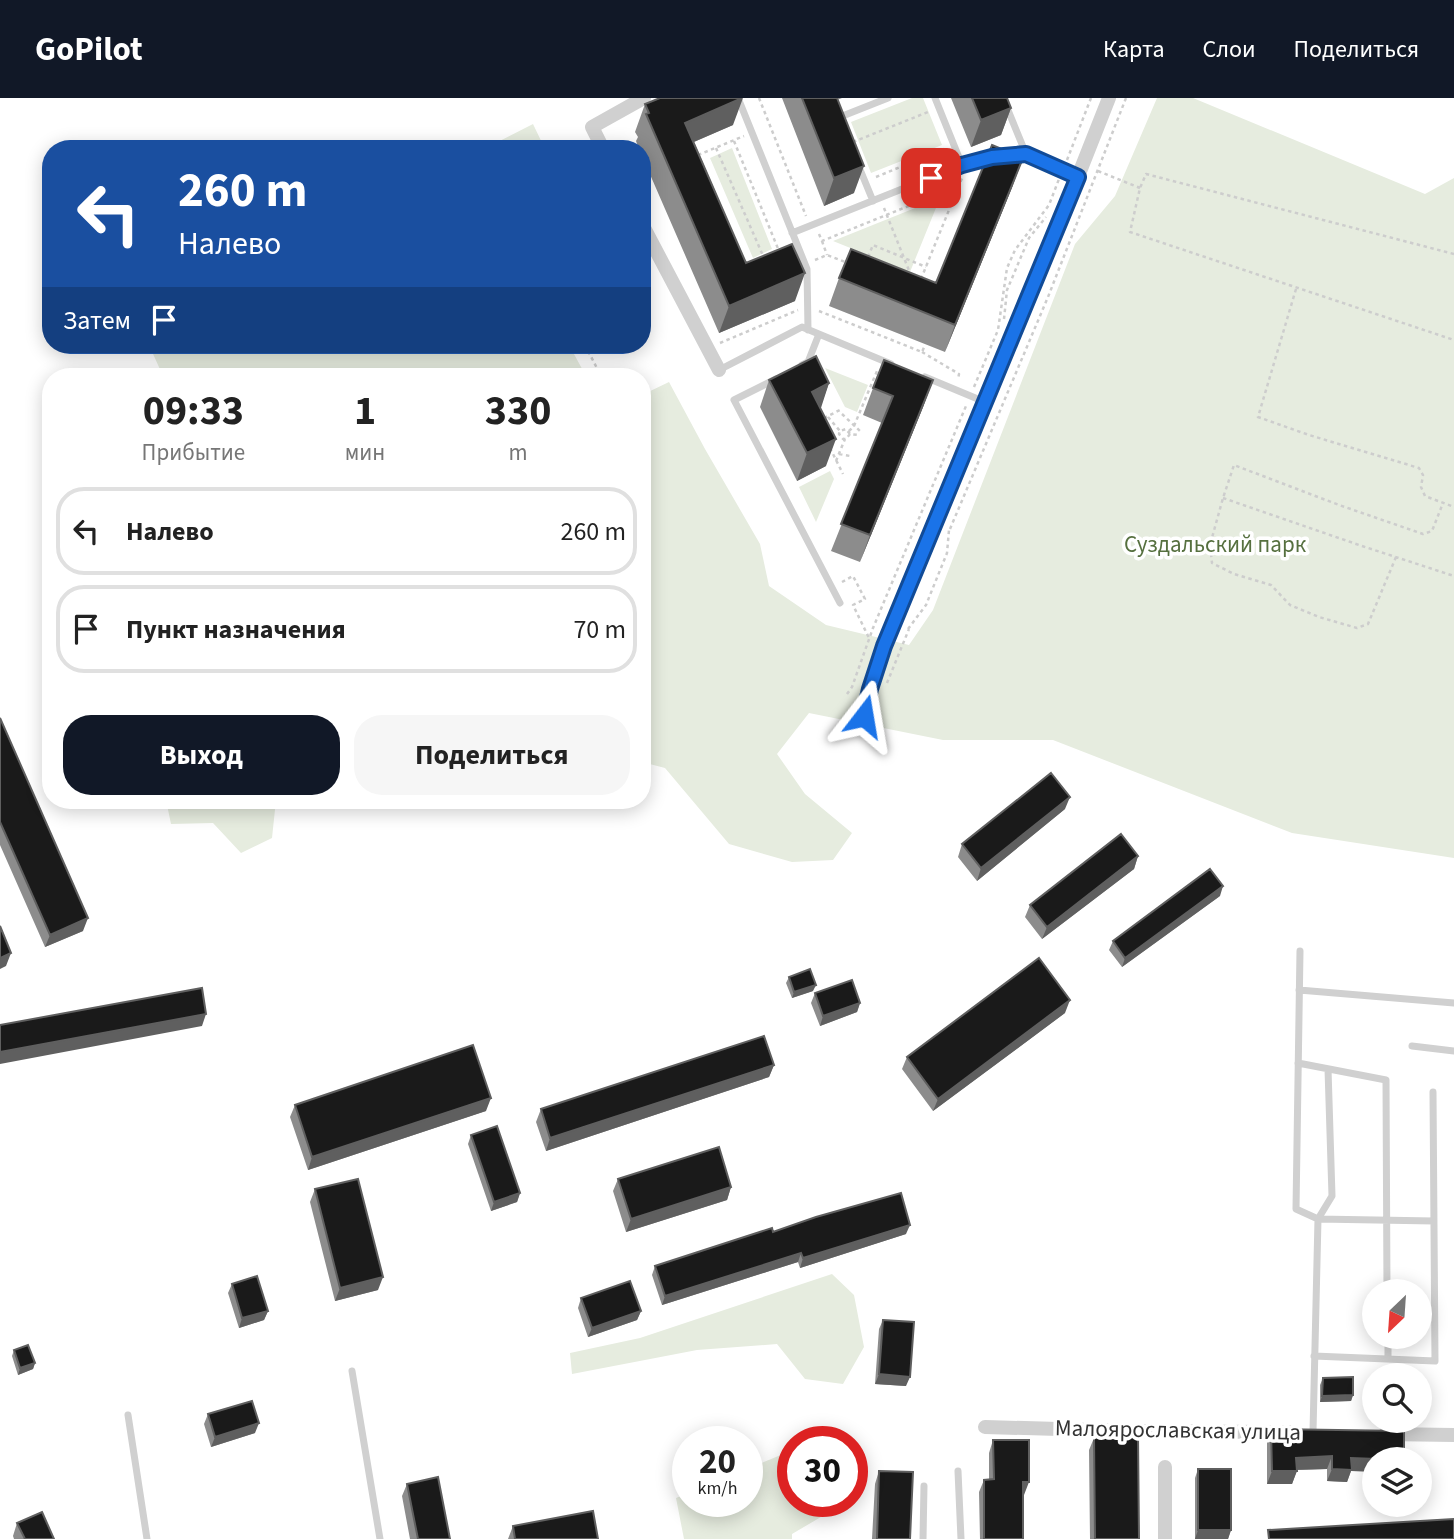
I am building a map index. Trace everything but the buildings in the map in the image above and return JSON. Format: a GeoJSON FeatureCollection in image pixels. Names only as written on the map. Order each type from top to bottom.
{"type":"FeatureCollection","features":[{"type":"Feature","properties":{"kind":"street"},"geometry":{"type":"LineString","coordinates":[[598,140],[592,127],[644,98]]}},
{"type":"Feature","properties":{"kind":"street"},"geometry":{"type":"LineString","coordinates":[[864,716],[884,646],[979,404],[1071,174],[1109,98]]}},
{"type":"Feature","properties":{"kind":"street"},"geometry":{"type":"LineString","coordinates":[[651,241],[719,370]]}},
{"type":"Feature","properties":{"kind":"street","name":"Малоярославская улица"},"geometry":{"type":"LineString","coordinates":[[985,1427],[1319,1432]]}},
{"type":"Feature","properties":{"kind":"street"},"geometry":{"type":"LineString","coordinates":[[1376,1434],[1454,1435]]}},
{"type":"Feature","properties":{"kind":"street"},"geometry":{"type":"LineString","coordinates":[[1165,1467],[1165,1539]]}},
{"type":"Feature","properties":{"kind":"lane"},"geometry":{"type":"LineString","coordinates":[[738,98],[807,268],[808,330]]}},
{"type":"Feature","properties":{"kind":"lane"},"geometry":{"type":"LineString","coordinates":[[843,126],[839,117],[888,98]]}},
{"type":"Feature","properties":{"kind":"lane"},"geometry":{"type":"LineString","coordinates":[[935,98],[962,165]]}},
{"type":"Feature","properties":{"kind":"lane"},"geometry":{"type":"LineString","coordinates":[[1003,98],[1026,154]]}},
{"type":"Feature","properties":{"kind":"lane"},"geometry":{"type":"LineString","coordinates":[[850,144],[865,181],[876,199]]}},
{"type":"Feature","properties":{"kind":"lane"},"geometry":{"type":"LineString","coordinates":[[792,233],[962,165],[992,157],[1026,154],[1071,174]]}},
{"type":"Feature","properties":{"kind":"lane"},"geometry":{"type":"LineString","coordinates":[[719,370],[802,327],[894,365]]}},
{"type":"Feature","properties":{"kind":"lane"},"geometry":{"type":"LineString","coordinates":[[796,368],[808,362],[819,334]]}},
{"type":"Feature","properties":{"kind":"lane"},"geometry":{"type":"LineString","coordinates":[[783,375],[734,400],[840,603]]}},
{"type":"Feature","properties":{"kind":"lane"},"geometry":{"type":"LineString","coordinates":[[919,375],[979,404]]}},
{"type":"Feature","properties":{"kind":"lane"},"geometry":{"type":"LineString","coordinates":[[1300,951],[1296,1209],[1318,1219],[1434,1220]]}},
{"type":"Feature","properties":{"kind":"lane"},"geometry":{"type":"LineString","coordinates":[[1299,990],[1454,1003]]}},
{"type":"Feature","properties":{"kind":"lane"},"geometry":{"type":"LineString","coordinates":[[1412,1046],[1454,1051]]}},
{"type":"Feature","properties":{"kind":"lane"},"geometry":{"type":"LineString","coordinates":[[1298,1063],[1386,1080],[1387,1279]]}},
{"type":"Feature","properties":{"kind":"lane"},"geometry":{"type":"LineString","coordinates":[[1319,1432],[1314,1356],[1318,1219],[1332,1196],[1328,1069]]}},
{"type":"Feature","properties":{"kind":"lane"},"geometry":{"type":"LineString","coordinates":[[1314,1356],[1435,1361],[1433,1092]]}},
{"type":"Feature","properties":{"kind":"lane"},"geometry":{"type":"LineString","coordinates":[[1388,1349],[1388,1359]]}},
{"type":"Feature","properties":{"kind":"lane"},"geometry":{"type":"LineString","coordinates":[[352,1371],[380,1539]]}},
{"type":"Feature","properties":{"kind":"lane"},"geometry":{"type":"LineString","coordinates":[[128,1415],[146,1539]]}},
{"type":"Feature","properties":{"kind":"lane"},"geometry":{"type":"LineString","coordinates":[[958,1471],[961,1539]]}},
{"type":"Feature","properties":{"kind":"lane"},"geometry":{"type":"LineString","coordinates":[[923,1539],[924,1486]]}},
{"type":"Feature","properties":{"kind":"path"},"geometry":{"type":"LineString","coordinates":[[759,98],[827,255],[851,264]]}},
{"type":"Feature","properties":{"kind":"path"},"geometry":{"type":"LineString","coordinates":[[949,531],[1048,297],[1126,98]]}},
{"type":"Feature","properties":{"kind":"path"},"geometry":{"type":"LineString","coordinates":[[850,144],[939,108]]}},
{"type":"Feature","properties":{"kind":"path"},"geometry":{"type":"LineString","coordinates":[[697,156],[752,132]]}},
{"type":"Feature","properties":{"kind":"path"},"geometry":{"type":"LineString","coordinates":[[734,140],[780,254],[798,247]]}},
{"type":"Feature","properties":{"kind":"path"},"geometry":{"type":"LineString","coordinates":[[865,181],[954,146]]}},
{"type":"Feature","properties":{"kind":"path"},"geometry":{"type":"LineString","coordinates":[[716,148],[765,261],[772,258]]}},
{"type":"Feature","properties":{"kind":"path"},"geometry":{"type":"LineString","coordinates":[[1071,174],[1098,170],[1140,188]]}},
{"type":"Feature","properties":{"kind":"path"},"geometry":{"type":"LineString","coordinates":[[1454,254],[1146,174],[1130,232],[1454,340]]}},
{"type":"Feature","properties":{"kind":"path"},"geometry":{"type":"LineString","coordinates":[[921,278],[963,176]]}},
{"type":"Feature","properties":{"kind":"path"},"geometry":{"type":"LineString","coordinates":[[822,241],[958,186]]}},
{"type":"Feature","properties":{"kind":"path"},"geometry":{"type":"LineString","coordinates":[[876,199],[887,215],[912,279]]}},
{"type":"Feature","properties":{"kind":"path"},"geometry":{"type":"LineString","coordinates":[[868,257],[873,245],[926,267]]}},
{"type":"Feature","properties":{"kind":"path"},"geometry":{"type":"LineString","coordinates":[[1296,288],[1258,417],[1419,468],[1423,475],[1421,487],[1424,496],[1454,507]]}},
{"type":"Feature","properties":{"kind":"path"},"geometry":{"type":"LineString","coordinates":[[708,349],[808,306],[922,352],[959,373],[957,379]]}},
{"type":"Feature","properties":{"kind":"path"},"geometry":{"type":"LineString","coordinates":[[922,352],[925,345]]}},
{"type":"Feature","properties":{"kind":"path"},"geometry":{"type":"LineString","coordinates":[[836,461],[854,426],[881,359]]}},
{"type":"Feature","properties":{"kind":"path"},"geometry":{"type":"LineString","coordinates":[[967,404],[979,404]]}},
{"type":"Feature","properties":{"kind":"path"},"geometry":{"type":"LineString","coordinates":[[816,422],[841,412],[859,433],[846,429],[832,436]]}},
{"type":"Feature","properties":{"kind":"path"},"geometry":{"type":"LineString","coordinates":[[827,416],[840,437],[845,439]]}},
{"type":"Feature","properties":{"kind":"path"},"geometry":{"type":"LineString","coordinates":[[825,439],[842,474]]}},
{"type":"Feature","properties":{"kind":"path"},"geometry":{"type":"LineString","coordinates":[[838,454],[850,456]]}},
{"type":"Feature","properties":{"kind":"path"},"geometry":{"type":"LineString","coordinates":[[1396,557],[1368,624],[1357,628],[1290,605],[1271,585],[1234,574],[1212,563],[1210,545],[1234,465],[1423,534],[1432,531],[1443,503]]}},
{"type":"Feature","properties":{"kind":"path"},"geometry":{"type":"LineString","coordinates":[[1223,498],[1454,576]]}},
{"type":"Feature","properties":{"kind":"path"},"geometry":{"type":"LineString","coordinates":[[840,583],[853,576],[864,599],[853,605],[873,644]]}},
{"type":"Feature","properties":{"kind":"path"},"geometry":{"type":"LineString","coordinates":[[884,682],[888,684],[911,625]]}},
{"type":"Feature","properties":{"kind":"green space"},"geometry":{"type":"Polygon","coordinates":[[[912,98],[923,98],[942,145],[871,173],[851,122],[912,98]]]}},
{"type":"Feature","properties":{"kind":"green space","name":"Суздальский парк"},"geometry":{"type":"Polygon","coordinates":[[[1157,98],[1193,98],[1425,194],[1454,178],[1454,858],[1292,833],[1053,740],[943,740],[809,713],[777,754],[805,794],[852,833],[833,860],[792,862],[729,844],[665,768],[651,764],[651,391],[669,382],[760,544],[769,586],[826,625],[909,645],[933,610],[1075,244],[1115,196],[1157,98]]]}},
{"type":"Feature","properties":{"kind":"green space"},"geometry":{"type":"Polygon","coordinates":[[[533,124],[541,140],[502,140],[533,124]]]}},
{"type":"Feature","properties":{"kind":"green space"},"geometry":{"type":"Polygon","coordinates":[[[732,148],[772,249],[753,258],[710,158],[732,148]]]}},
{"type":"Feature","properties":{"kind":"green space"},"geometry":{"type":"Polygon","coordinates":[[[940,198],[910,272],[833,241],[940,198]]]}},
{"type":"Feature","properties":{"kind":"green space"},"geometry":{"type":"Polygon","coordinates":[[[153,354],[574,354],[582,368],[159,368],[153,354]]]}},
{"type":"Feature","properties":{"kind":"green space"},"geometry":{"type":"Polygon","coordinates":[[[825,368],[868,385],[857,412],[845,407],[825,368]]]}},
{"type":"Feature","properties":{"kind":"green space"},"geometry":{"type":"Polygon","coordinates":[[[830,471],[834,479],[816,522],[799,487],[830,471]]]}},
{"type":"Feature","properties":{"kind":"green space"},"geometry":{"type":"Polygon","coordinates":[[[168,809],[275,809],[272,838],[241,853],[213,823],[171,824],[168,809]]]}},
{"type":"Feature","properties":{"kind":"green space"},"geometry":{"type":"Polygon","coordinates":[[[832,1274],[854,1295],[864,1347],[843,1384],[805,1379],[777,1344],[697,1350],[572,1374],[570,1353],[640,1338],[832,1274]]]}},
{"type":"Feature","properties":{"kind":"green space"},"geometry":{"type":"Polygon","coordinates":[[[777,1457],[777,1517],[821,1517],[792,1534],[792,1539],[684,1539],[680,1517],[763,1517],[763,1462],[777,1457]]]}},
{"type":"Feature","properties":{"kind":"route"},"geometry":{"type":"LineString","coordinates":[[864,716],[884,646],[1078,177],[1026,154],[992,157],[962,165],[931,178]]}}]}
